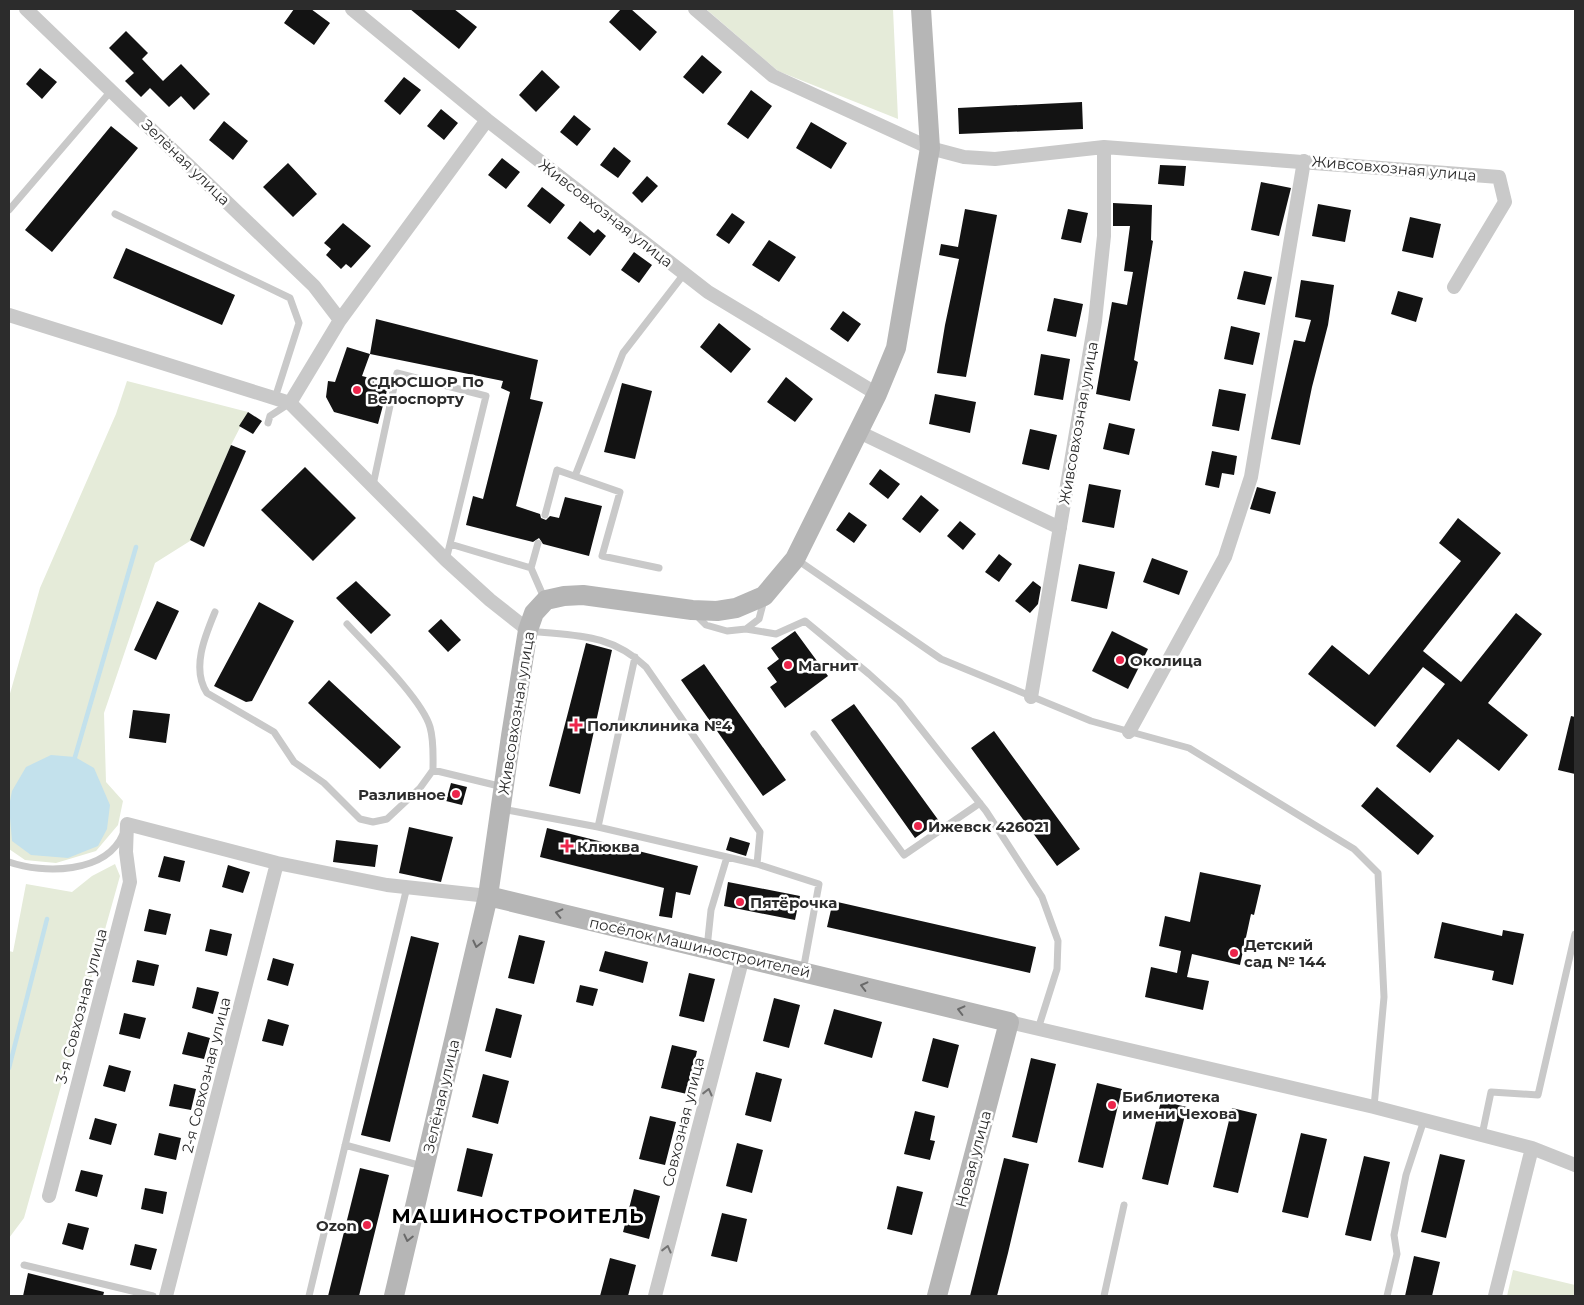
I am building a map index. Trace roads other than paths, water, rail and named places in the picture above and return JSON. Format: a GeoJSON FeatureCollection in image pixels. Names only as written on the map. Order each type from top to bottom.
{"type":"FeatureCollection","features":[{"type":"Feature","properties":{"kind":"street","name":"Зелёная улица"},"geometry":{"type":"LineString","coordinates":[[26,9],[314,286],[340,320]]}},
{"type":"Feature","properties":{"kind":"street","name":"Живсовхозная улица"},"geometry":{"type":"LineString","coordinates":[[352,9],[487,120],[708,292],[877,394]]}},
{"type":"Feature","properties":{"kind":"street","name":"Живсовхозная улица"},"geometry":{"type":"LineString","coordinates":[[695,9],[773,76],[930,148],[964,158],[995,159],[1104,147],[1499,177],[1505,202],[1454,287]]}},
{"type":"Feature","properties":{"kind":"street"},"geometry":{"type":"LineString","coordinates":[[546,600],[564,596],[584,595],[692,610],[716,611],[736,608],[764,596],[795,559],[859,432],[896,348],[930,148],[921,9]]}},
{"type":"Feature","properties":{"kind":"street"},"geometry":{"type":"LineString","coordinates":[[290,403],[340,320],[487,120]]}},
{"type":"Feature","properties":{"kind":"street","name":"Живсовхозная улица"},"geometry":{"type":"LineString","coordinates":[[1031,696],[1095,321],[1104,236],[1104,147]]}},
{"type":"Feature","properties":{"kind":"street"},"geometry":{"type":"LineString","coordinates":[[1129,732],[1225,557],[1252,477],[1304,161]]}},
{"type":"Feature","properties":{"kind":"street"},"geometry":{"type":"LineString","coordinates":[[9,315],[290,403],[374,485],[446,560],[490,600],[528,630]]}},
{"type":"Feature","properties":{"kind":"street"},"geometry":{"type":"LineString","coordinates":[[859,432],[1060,528]]}},
{"type":"Feature","properties":{"kind":"street","name":"Живсовхозная улица"},"geometry":{"type":"LineString","coordinates":[[488,896],[528,630],[534,613],[546,600]]}},
{"type":"Feature","properties":{"kind":"street"},"geometry":{"type":"LineString","coordinates":[[127,824],[277,863],[407,887],[488,896]]}},
{"type":"Feature","properties":{"kind":"street","name":"3-я Совхозная улица"},"geometry":{"type":"LineString","coordinates":[[49,1196],[130,882],[126,852],[127,824]]}},
{"type":"Feature","properties":{"kind":"street","name":"2-я Совхозная улица"},"geometry":{"type":"LineString","coordinates":[[166,1296],[277,863]]}},
{"type":"Feature","properties":{"kind":"street","name":"Зелёная улица"},"geometry":{"type":"LineString","coordinates":[[394,1296],[488,896]]}},
{"type":"Feature","properties":{"kind":"street","name":"посёлок Машиностроителей"},"geometry":{"type":"LineString","coordinates":[[488,896],[1009,1022]]}},
{"type":"Feature","properties":{"kind":"street","name":"Совхозная улица"},"geometry":{"type":"LineString","coordinates":[[655,1296],[743,957]]}},
{"type":"Feature","properties":{"kind":"street"},"geometry":{"type":"LineString","coordinates":[[1009,1022],[1374,1107],[1532,1148],[1575,1165]]}},
{"type":"Feature","properties":{"kind":"street","name":"Новая улица"},"geometry":{"type":"LineString","coordinates":[[937,1296],[1009,1022]]}},
{"type":"Feature","properties":{"kind":"street"},"geometry":{"type":"LineString","coordinates":[[1494,1296],[1532,1148]]}},
{"type":"Feature","properties":{"kind":"lane"},"geometry":{"type":"LineString","coordinates":[[9,210],[111,91]]}},
{"type":"Feature","properties":{"kind":"lane"},"geometry":{"type":"LineString","coordinates":[[115,214],[290,298],[299,323],[275,398]]}},
{"type":"Feature","properties":{"kind":"lane"},"geometry":{"type":"LineString","coordinates":[[576,476],[623,353],[684,274]]}},
{"type":"Feature","properties":{"kind":"lane"},"geometry":{"type":"LineString","coordinates":[[374,485],[397,373],[486,396],[446,560]]}},
{"type":"Feature","properties":{"kind":"lane"},"geometry":{"type":"LineString","coordinates":[[268,424],[270,416],[290,403]]}},
{"type":"Feature","properties":{"kind":"lane"},"geometry":{"type":"LineString","coordinates":[[545,515],[557,470],[620,492],[602,556],[659,568]]}},
{"type":"Feature","properties":{"kind":"lane"},"geometry":{"type":"LineString","coordinates":[[538,543],[531,568],[546,600]]}},
{"type":"Feature","properties":{"kind":"lane"},"geometry":{"type":"LineString","coordinates":[[450,544],[531,568]]}},
{"type":"Feature","properties":{"kind":"lane"},"geometry":{"type":"LineString","coordinates":[[795,559],[941,659],[1091,721],[1189,748],[1354,849],[1378,873],[1384,997],[1374,1107]]}},
{"type":"Feature","properties":{"kind":"lane"},"geometry":{"type":"LineString","coordinates":[[746,629],[759,619],[764,596]]}},
{"type":"Feature","properties":{"kind":"lane"},"geometry":{"type":"LineString","coordinates":[[692,610],[706,625],[727,631],[746,629],[776,634],[805,622],[899,701],[980,803],[1042,897],[1058,941],[1057,969],[1038,1030]]}},
{"type":"Feature","properties":{"kind":"lane"},"geometry":{"type":"LineString","coordinates":[[215,612],[205,636],[200,671],[201,683],[207,693],[274,732],[294,762],[324,782],[360,819],[373,822],[387,819],[420,788],[432,770],[434,748],[430,726],[419,705],[347,624]]}},
{"type":"Feature","properties":{"kind":"lane"},"geometry":{"type":"LineString","coordinates":[[528,630],[606,640],[635,657],[651,675],[760,832],[757,864]]}},
{"type":"Feature","properties":{"kind":"lane"},"geometry":{"type":"LineString","coordinates":[[598,827],[635,657]]}},
{"type":"Feature","properties":{"kind":"lane"},"geometry":{"type":"LineString","coordinates":[[814,734],[904,855],[980,803]]}},
{"type":"Feature","properties":{"kind":"lane"},"geometry":{"type":"LineString","coordinates":[[432,770],[503,787]]}},
{"type":"Feature","properties":{"kind":"lane"},"geometry":{"type":"LineString","coordinates":[[500,809],[598,827],[757,864],[819,884],[803,971]]}},
{"type":"Feature","properties":{"kind":"lane"},"geometry":{"type":"LineString","coordinates":[[9,862],[48,870],[79,866],[94,861],[108,852],[121,839],[127,824]]}},
{"type":"Feature","properties":{"kind":"lane"},"geometry":{"type":"LineString","coordinates":[[707,948],[711,910],[727,857]]}},
{"type":"Feature","properties":{"kind":"lane"},"geometry":{"type":"LineString","coordinates":[[309,1296],[407,887]]}},
{"type":"Feature","properties":{"kind":"lane"},"geometry":{"type":"LineString","coordinates":[[1482,1135],[1491,1092],[1538,1095],[1575,934]]}},
{"type":"Feature","properties":{"kind":"lane"},"geometry":{"type":"LineString","coordinates":[[1387,1296],[1397,1254],[1394,1235],[1406,1175],[1424,1120]]}},
{"type":"Feature","properties":{"kind":"lane"},"geometry":{"type":"LineString","coordinates":[[345,1145],[425,1167]]}},
{"type":"Feature","properties":{"kind":"lane"},"geometry":{"type":"LineString","coordinates":[[1104,1296],[1124,1206]]}},
{"type":"Feature","properties":{"kind":"lane"},"geometry":{"type":"LineString","coordinates":[[24,1265],[153,1296]]}},
{"type":"Feature","properties":{"kind":"water"},"geometry":{"type":"Polygon","coordinates":[[[51,755],[75,757],[94,768],[110,805],[107,829],[98,846],[68,858],[31,855],[12,841],[9,806],[12,791],[26,767],[51,755]]]}},
{"type":"Feature","properties":{"kind":"waterway"},"geometry":{"type":"LineString","coordinates":[[75,757],[136,547]]}},
{"type":"Feature","properties":{"kind":"waterway"},"geometry":{"type":"LineString","coordinates":[[9,1068],[47,919]]}},
{"type":"Feature","properties":{"kind":"place","name":"СДЮСШОР По Велоспорту"},"geometry":{"type":"Point","coordinates":[357,390]}},
{"type":"Feature","properties":{"kind":"place","name":"Околица"},"geometry":{"type":"Point","coordinates":[1120,660]}},
{"type":"Feature","properties":{"kind":"place","name":"Магнит"},"geometry":{"type":"Point","coordinates":[788,665]}},
{"type":"Feature","properties":{"kind":"place","name":"Поликлиника №4"},"geometry":{"type":"Point","coordinates":[576,725]}},
{"type":"Feature","properties":{"kind":"place","name":"Разливное"},"geometry":{"type":"Point","coordinates":[456,794]}},
{"type":"Feature","properties":{"kind":"place","name":"Ижевск 426021"},"geometry":{"type":"Point","coordinates":[918,826]}},
{"type":"Feature","properties":{"kind":"place","name":"Клюква"},"geometry":{"type":"Point","coordinates":[567,846]}},
{"type":"Feature","properties":{"kind":"place","name":"Пятёрочка"},"geometry":{"type":"Point","coordinates":[740,902]}},
{"type":"Feature","properties":{"kind":"place","name":"Детский сад № 144"},"geometry":{"type":"Point","coordinates":[1234,953]}},
{"type":"Feature","properties":{"kind":"place","name":"Библиотека имени Чехова"},"geometry":{"type":"Point","coordinates":[1112,1105]}},
{"type":"Feature","properties":{"kind":"place","name":"Ozon"},"geometry":{"type":"Point","coordinates":[367,1225]}},
{"type":"Feature","properties":{"kind":"district","name":"МАШИНОСТРОИТЕЛЬ"},"geometry":{"type":"Point","coordinates":[518,1216]}}]}
